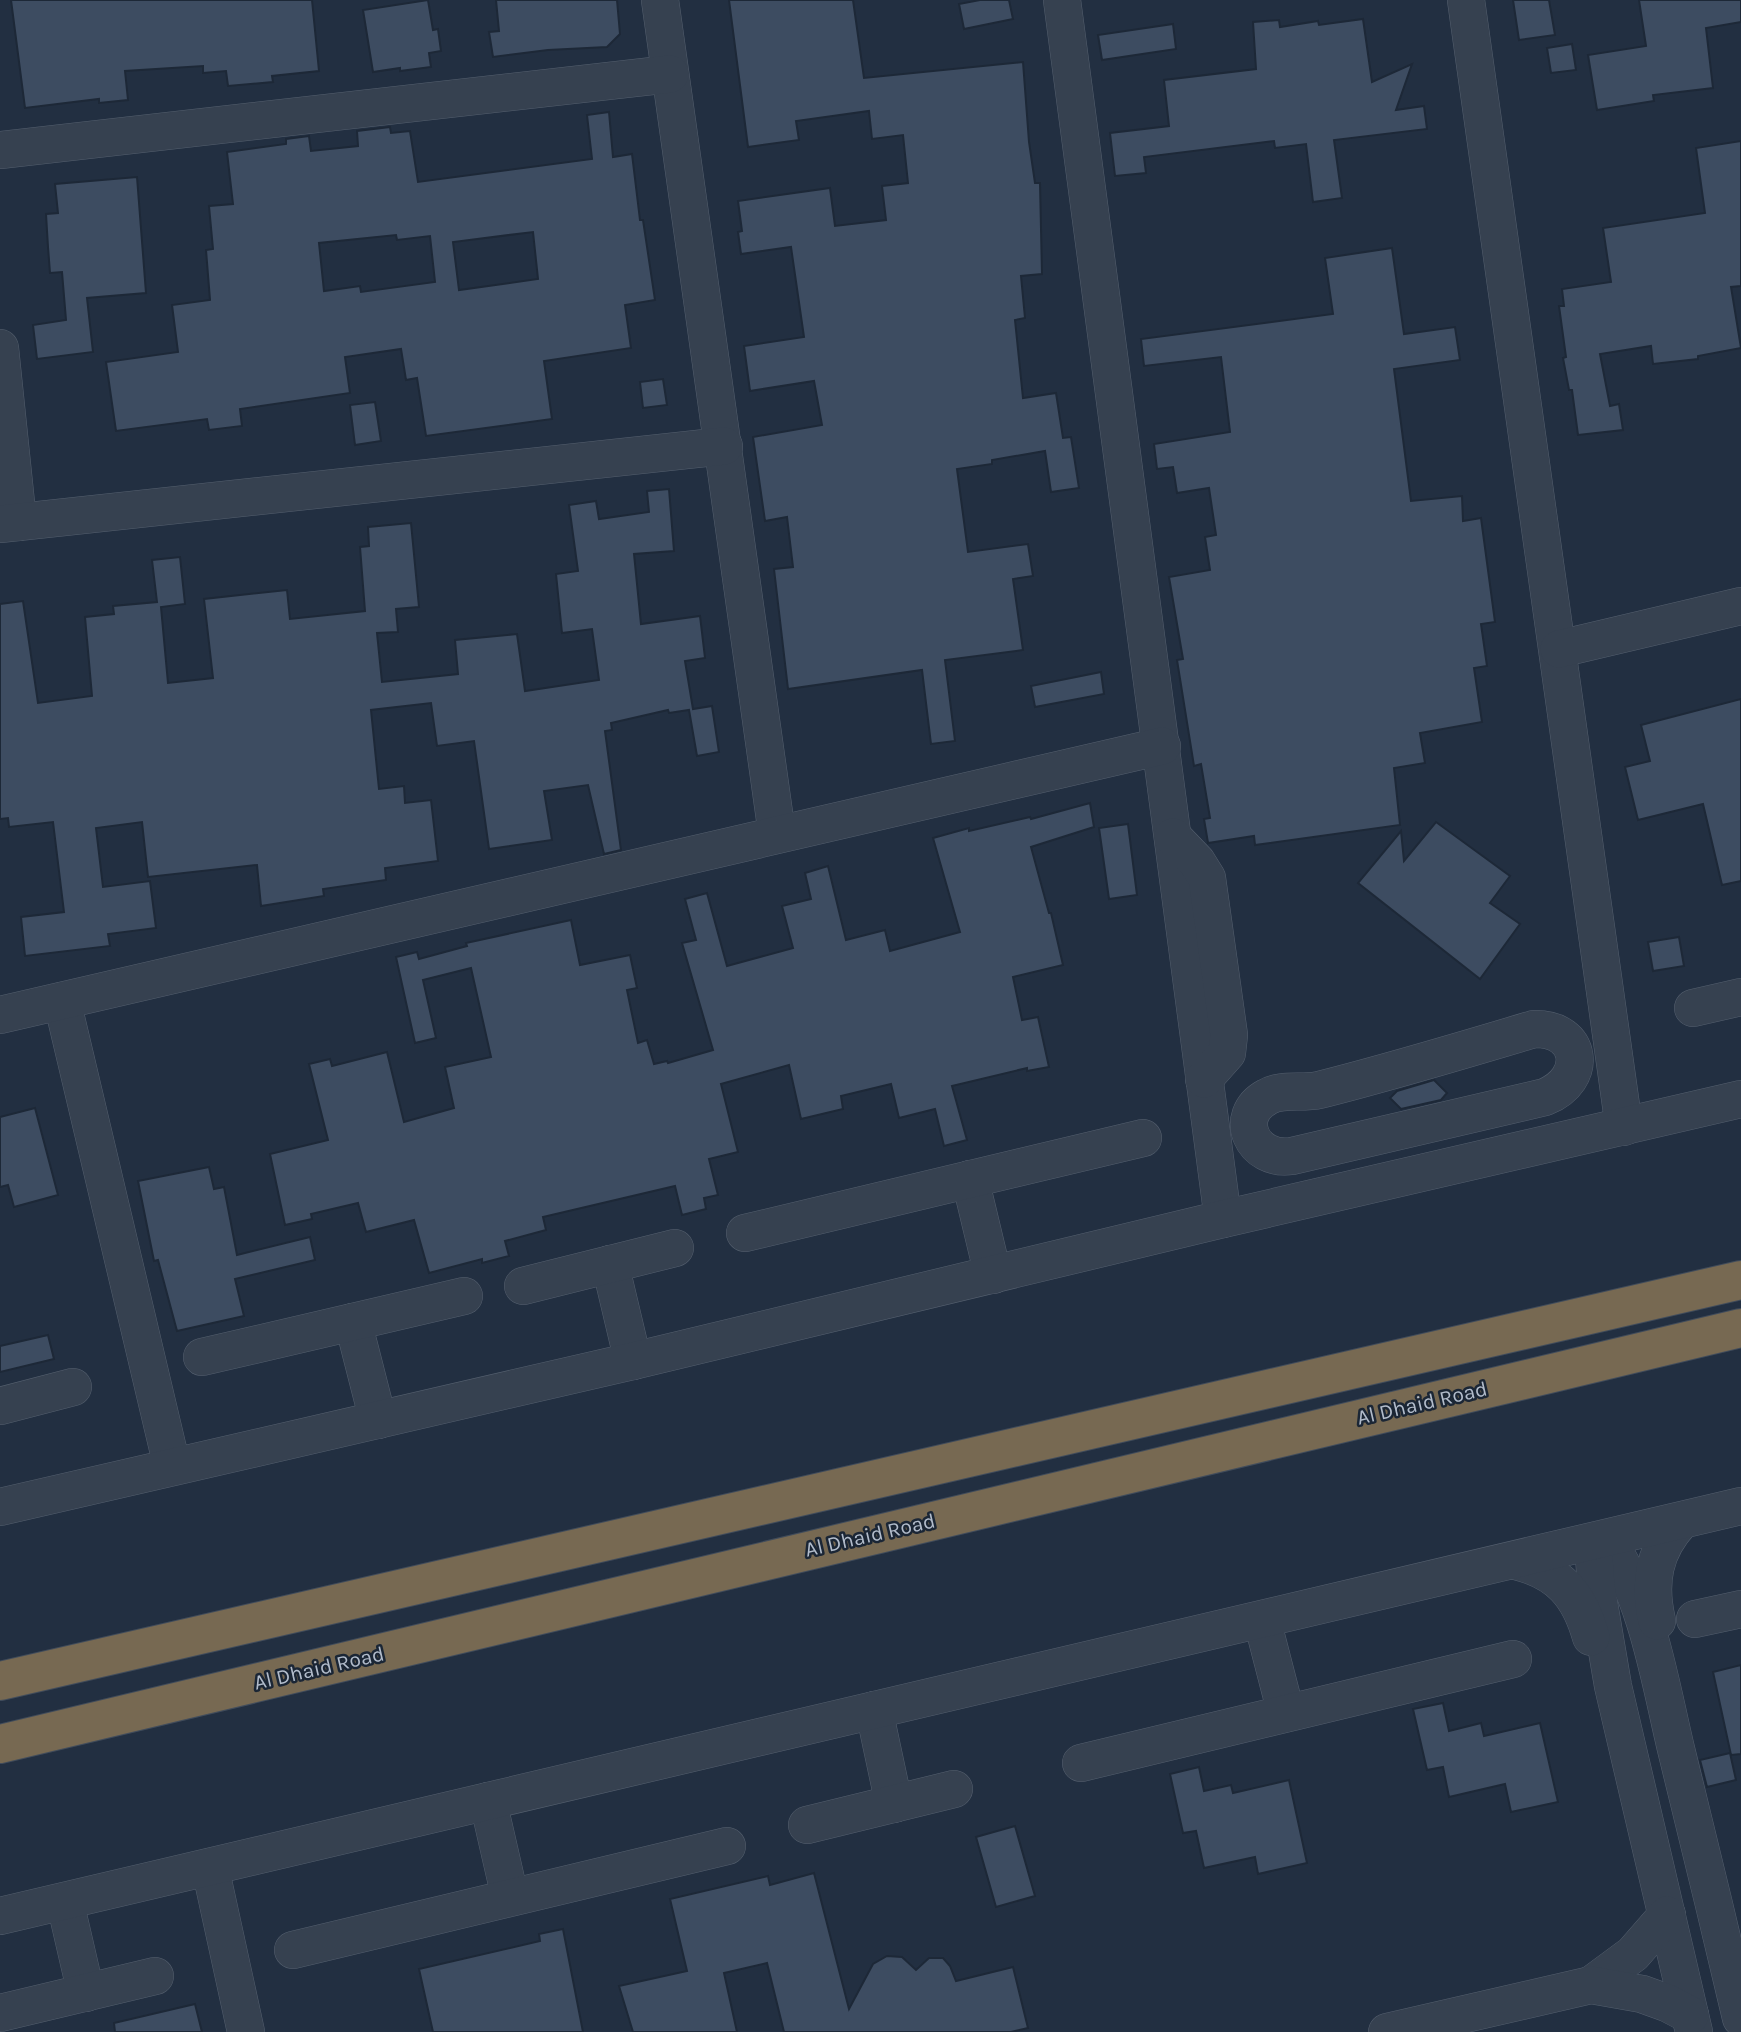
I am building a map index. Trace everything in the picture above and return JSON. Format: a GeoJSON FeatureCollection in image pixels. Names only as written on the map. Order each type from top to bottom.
{"type":"FeatureCollection","features":[{"type":"Feature","properties":{"kind":"highway"},"geometry":{"type":"LineString","coordinates":[[0,1681],[1732,1278]]}},
{"type":"Feature","properties":{"kind":"highway","name":"Al Dhaid Road"},"geometry":{"type":"LineString","coordinates":[[0,1744],[1741,1328]]}},
{"type":"Feature","properties":{"kind":"highway"},"geometry":{"type":"LineString","coordinates":[[1634,1352],[1713,1355],[1741,1353]]}},
{"type":"Feature","properties":{"kind":"street"},"geometry":{"type":"LineString","coordinates":[[660,0],[777,835]]}},
{"type":"Feature","properties":{"kind":"street"},"geometry":{"type":"LineString","coordinates":[[1062,0],[1223,1219]]}},
{"type":"Feature","properties":{"kind":"street"},"geometry":{"type":"LineString","coordinates":[[1466,0],[1624,1127]]}},
{"type":"Feature","properties":{"kind":"street"},"geometry":{"type":"LineString","coordinates":[[0,150],[670,74]]}},
{"type":"Feature","properties":{"kind":"street"},"geometry":{"type":"LineString","coordinates":[[0,348],[9,523],[723,446]]}},
{"type":"Feature","properties":{"kind":"street"},"geometry":{"type":"LineString","coordinates":[[1559,649],[1741,606]]}},
{"type":"Feature","properties":{"kind":"street"},"geometry":{"type":"LineString","coordinates":[[0,1015],[1162,746]]}},
{"type":"Feature","properties":{"kind":"street"},"geometry":{"type":"LineString","coordinates":[[1693,1009],[1741,997]]}},
{"type":"Feature","properties":{"kind":"street"},"geometry":{"type":"LineString","coordinates":[[62,1001],[172,1466]]}},
{"type":"Feature","properties":{"kind":"street"},"geometry":{"type":"LineString","coordinates":[[1546,1029],[1560,1035],[1570,1044],[1574,1057],[1574,1071],[1567,1084],[1558,1092],[1545,1097],[1508,1106],[1281,1158],[1269,1155],[1259,1148],[1252,1139],[1250,1127],[1256,1105],[1265,1097],[1276,1093],[1315,1091],[1534,1030],[1546,1029]]}},
{"type":"Feature","properties":{"kind":"street"},"geometry":{"type":"LineString","coordinates":[[0,1507],[633,1361],[1223,1219],[1741,1099]]}},
{"type":"Feature","properties":{"kind":"street"},"geometry":{"type":"LineString","coordinates":[[1508,1106],[1537,1146]]}},
{"type":"Feature","properties":{"kind":"street"},"geometry":{"type":"LineString","coordinates":[[745,1233],[1143,1138]]}},
{"type":"Feature","properties":{"kind":"street"},"geometry":{"type":"LineString","coordinates":[[1329,1196],[1339,1145]]}},
{"type":"Feature","properties":{"kind":"street"},"geometry":{"type":"LineString","coordinates":[[970,1179],[993,1275]]}},
{"type":"Feature","properties":{"kind":"street"},"geometry":{"type":"LineString","coordinates":[[523,1286],[675,1248]]}},
{"type":"Feature","properties":{"kind":"street"},"geometry":{"type":"LineString","coordinates":[[610,1264],[633,1361]]}},
{"type":"Feature","properties":{"kind":"street"},"geometry":{"type":"LineString","coordinates":[[202,1357],[464,1296]]}},
{"type":"Feature","properties":{"kind":"street"},"geometry":{"type":"LineString","coordinates":[[353,1322],[378,1420]]}},
{"type":"Feature","properties":{"kind":"street"},"geometry":{"type":"LineString","coordinates":[[0,1406],[73,1387]]}},
{"type":"Feature","properties":{"kind":"street"},"geometry":{"type":"LineString","coordinates":[[0,1916],[1741,1506]]}},
{"type":"Feature","properties":{"kind":"street"},"geometry":{"type":"LineString","coordinates":[[1659,1677],[1660,1635],[1652,1593],[1653,1579],[1661,1547],[1681,1521]]}},
{"type":"Feature","properties":{"kind":"street"},"geometry":{"type":"LineString","coordinates":[[1599,1541],[1626,1570],[1633,1587],[1727,1907],[1740,2010]]}},
{"type":"Feature","properties":{"kind":"street"},"geometry":{"type":"LineString","coordinates":[[1599,1541],[1597,1586],[1613,1683],[1692,2023]]}},
{"type":"Feature","properties":{"kind":"street"},"geometry":{"type":"LineString","coordinates":[[1516,1560],[1545,1571],[1574,1596],[1585,1616],[1601,1670],[1613,1683]]}},
{"type":"Feature","properties":{"kind":"street"},"geometry":{"type":"LineString","coordinates":[[1695,1619],[1741,1609]]}},
{"type":"Feature","properties":{"kind":"street"},"geometry":{"type":"LineString","coordinates":[[1262,1620],[1286,1713]]}},
{"type":"Feature","properties":{"kind":"street"},"geometry":{"type":"LineString","coordinates":[[1081,1763],[1513,1659]]}},
{"type":"Feature","properties":{"kind":"street"},"geometry":{"type":"LineString","coordinates":[[1613,1683],[1624,1674],[1659,1677]]}},
{"type":"Feature","properties":{"kind":"street"},"geometry":{"type":"LineString","coordinates":[[874,1710],[894,1804]]}},
{"type":"Feature","properties":{"kind":"street"},"geometry":{"type":"LineString","coordinates":[[807,1825],[954,1789]]}},
{"type":"Feature","properties":{"kind":"street"},"geometry":{"type":"LineString","coordinates":[[488,1801],[510,1897]]}},
{"type":"Feature","properties":{"kind":"street"},"geometry":{"type":"LineString","coordinates":[[293,1950],[727,1846]]}},
{"type":"Feature","properties":{"kind":"street"},"geometry":{"type":"LineString","coordinates":[[210,1867],[246,2032]]}},
{"type":"Feature","properties":{"kind":"street"},"geometry":{"type":"LineString","coordinates":[[65,1902],[86,1993]]}},
{"type":"Feature","properties":{"kind":"street"},"geometry":{"type":"LineString","coordinates":[[1591,1985],[1633,1954],[1667,1915]]}},
{"type":"Feature","properties":{"kind":"street"},"geometry":{"type":"LineString","coordinates":[[0,2012],[155,1976]]}},
{"type":"Feature","properties":{"kind":"street"},"geometry":{"type":"LineString","coordinates":[[1387,2032],[1591,1985],[1643,1994],[1667,2003],[1692,2023]]}},
{"type":"Feature","properties":{"kind":"building"},"geometry":{"type":"Polygon","coordinates":[[[11,0],[312,0],[319,71],[272,76],[273,82],[228,86],[226,71],[203,73],[203,66],[125,71],[128,100],[99,103],[99,99],[25,108],[11,0]]]}},
{"type":"Feature","properties":{"kind":"building"},"geometry":{"type":"Polygon","coordinates":[[[428,0],[433,30],[438,29],[441,51],[429,53],[431,67],[373,72],[363,10],[428,0]]]}},
{"type":"Feature","properties":{"kind":"building"},"geometry":{"type":"Polygon","coordinates":[[[496,0],[617,0],[620,34],[607,47],[548,50],[493,57],[489,32],[499,31],[496,0]]]}},
{"type":"Feature","properties":{"kind":"building"},"geometry":{"type":"Polygon","coordinates":[[[729,0],[853,0],[864,78],[1023,62],[1029,142],[1035,183],[1040,183],[1042,274],[1021,276],[1025,318],[1015,320],[1023,398],[1056,393],[1063,438],[1071,437],[1079,488],[1051,492],[1045,451],[992,460],[992,464],[957,469],[968,552],[1028,544],[1033,576],[1013,579],[1023,650],[945,660],[955,741],[931,744],[922,670],[788,689],[774,569],[793,567],[787,517],[765,521],[753,437],[822,425],[814,381],[750,391],[744,346],[804,337],[791,247],[741,254],[738,232],[742,231],[738,201],[830,188],[835,226],[886,220],[882,186],[908,183],[903,135],[872,139],[869,111],[796,121],[799,140],[748,147],[729,0]]]}},
{"type":"Feature","properties":{"kind":"building"},"geometry":{"type":"Polygon","coordinates":[[[980,0],[1009,0],[1013,19],[964,29],[959,4],[980,0]]]}},
{"type":"Feature","properties":{"kind":"building"},"geometry":{"type":"Polygon","coordinates":[[[1513,0],[1549,0],[1555,35],[1519,40],[1513,0]]]}},
{"type":"Feature","properties":{"kind":"building"},"geometry":{"type":"Polygon","coordinates":[[[1639,0],[1741,0],[1741,22],[1706,28],[1713,88],[1653,95],[1654,101],[1597,110],[1588,55],[1646,46],[1639,0]]]}},
{"type":"Feature","properties":{"kind":"building"},"geometry":{"type":"Polygon","coordinates":[[[1363,19],[1372,82],[1412,64],[1396,110],[1424,106],[1427,129],[1334,140],[1342,198],[1313,202],[1306,144],[1275,148],[1274,141],[1144,157],[1146,173],[1115,176],[1110,133],[1169,126],[1164,80],[1256,69],[1253,22],[1279,20],[1280,27],[1318,21],[1319,25],[1363,19]]]}},
{"type":"Feature","properties":{"kind":"building"},"geometry":{"type":"Polygon","coordinates":[[[1173,24],[1176,49],[1102,60],[1098,35],[1173,24]]]}},
{"type":"Feature","properties":{"kind":"building"},"geometry":{"type":"Polygon","coordinates":[[[1572,44],[1576,70],[1551,73],[1547,48],[1572,44]]]}},
{"type":"Feature","properties":{"kind":"building"},"geometry":{"type":"Polygon","coordinates":[[[609,112],[613,157],[632,154],[640,220],[643,220],[655,300],[625,305],[631,348],[544,361],[552,419],[426,436],[417,378],[406,380],[401,349],[345,357],[350,393],[240,409],[242,426],[209,430],[207,419],[116,431],[106,362],[178,352],[172,305],[210,300],[206,250],[213,249],[209,206],[233,204],[227,152],[286,144],[286,139],[309,136],[311,151],[358,146],[357,131],[390,127],[391,133],[410,131],[418,182],[592,159],[587,115],[609,112]],[[533,232],[453,242],[459,290],[538,279],[533,232]],[[396,235],[319,243],[324,291],[360,286],[361,292],[435,282],[430,236],[397,240],[396,235]]]}},
{"type":"Feature","properties":{"kind":"building"},"geometry":{"type":"Polygon","coordinates":[[[1741,141],[1741,286],[1731,287],[1741,348],[1698,356],[1698,359],[1653,364],[1651,346],[1600,354],[1610,406],[1619,404],[1623,430],[1578,435],[1572,390],[1569,390],[1563,358],[1566,357],[1559,306],[1564,306],[1562,289],[1611,282],[1603,228],[1705,213],[1696,148],[1741,141]]]}},
{"type":"Feature","properties":{"kind":"building"},"geometry":{"type":"Polygon","coordinates":[[[137,177],[146,293],[87,298],[93,352],[37,359],[33,325],[66,320],[62,272],[50,273],[46,214],[58,213],[55,184],[137,177]]]}},
{"type":"Feature","properties":{"kind":"building"},"geometry":{"type":"Polygon","coordinates":[[[1392,248],[1404,334],[1455,327],[1460,360],[1394,369],[1411,501],[1462,496],[1463,521],[1481,518],[1495,622],[1481,624],[1487,666],[1474,668],[1482,722],[1420,733],[1425,763],[1394,768],[1400,825],[1255,845],[1254,836],[1208,843],[1204,819],[1210,818],[1201,764],[1194,766],[1177,660],[1183,659],[1169,577],[1210,570],[1205,537],[1216,535],[1209,488],[1177,493],[1173,467],[1157,469],[1154,444],[1230,432],[1221,357],[1144,366],[1141,339],[1333,314],[1325,258],[1392,248]]]}},
{"type":"Feature","properties":{"kind":"building"},"geometry":{"type":"Polygon","coordinates":[[[663,379],[667,405],[643,408],[640,382],[663,379]]]}},
{"type":"Feature","properties":{"kind":"building"},"geometry":{"type":"Polygon","coordinates":[[[375,402],[381,441],[355,445],[350,405],[375,402]]]}},
{"type":"Feature","properties":{"kind":"building"},"geometry":{"type":"Polygon","coordinates":[[[669,489],[674,551],[634,554],[641,624],[700,616],[705,658],[685,661],[693,709],[712,706],[719,752],[697,756],[689,710],[669,713],[668,710],[611,723],[612,730],[605,731],[621,850],[604,854],[588,785],[544,791],[552,840],[489,849],[474,741],[437,746],[431,703],[371,710],[379,789],[404,786],[405,803],[431,800],[438,861],[385,868],[386,880],[323,889],[324,896],[261,906],[257,865],[148,877],[142,822],[96,828],[103,887],[150,881],[156,928],[108,934],[110,946],[25,956],[21,917],[64,912],[53,822],[9,827],[8,818],[0,819],[0,604],[23,601],[38,703],[92,696],[85,617],[114,614],[113,606],[157,602],[152,560],[180,557],[185,604],[161,607],[168,683],[213,678],[204,599],[287,590],[290,619],[365,611],[360,547],[369,546],[368,527],[411,523],[419,607],[396,609],[398,632],[377,633],[382,682],[458,674],[455,640],[517,634],[525,691],[599,680],[592,629],[562,633],[556,574],[578,571],[569,505],[596,501],[599,519],[649,512],[647,491],[669,489]]]}},
{"type":"Feature","properties":{"kind":"building"},"geometry":{"type":"Polygon","coordinates":[[[1101,672],[1104,694],[1035,707],[1031,686],[1101,672]]]}},
{"type":"Feature","properties":{"kind":"building"},"geometry":{"type":"Polygon","coordinates":[[[1741,699],[1741,881],[1722,885],[1703,804],[1638,820],[1625,767],[1650,761],[1641,725],[1741,699]]]}},
{"type":"Feature","properties":{"kind":"building"},"geometry":{"type":"Polygon","coordinates":[[[1090,803],[1094,827],[1031,847],[1063,965],[1013,977],[1022,1020],[1038,1017],[1049,1067],[1027,1071],[1027,1068],[952,1086],[967,1140],[944,1146],[935,1109],[899,1118],[891,1084],[841,1096],[843,1109],[801,1119],[789,1065],[721,1084],[738,1152],[709,1159],[718,1195],[704,1198],[706,1209],[682,1215],[675,1186],[543,1217],[546,1230],[505,1241],[509,1256],[482,1263],[482,1259],[429,1273],[414,1220],[366,1232],[358,1203],[311,1214],[312,1219],[285,1225],[270,1154],[328,1140],[309,1064],[330,1059],[332,1066],[387,1052],[404,1122],[454,1108],[445,1067],[491,1057],[471,968],[423,980],[436,1038],[415,1043],[396,957],[417,952],[419,959],[467,946],[466,943],[571,920],[580,965],[630,955],[637,988],[627,990],[638,1043],[647,1040],[654,1064],[668,1063],[713,1050],[682,943],[696,940],[685,899],[707,893],[727,966],[793,948],[782,906],[811,899],[805,873],[828,866],[846,940],[885,930],[890,951],[960,932],[933,838],[969,828],[969,831],[1030,817],[1031,819],[1090,803]]]}},
{"type":"Feature","properties":{"kind":"building"},"geometry":{"type":"Polygon","coordinates":[[[1436,822],[1510,876],[1490,903],[1520,924],[1480,979],[1358,883],[1401,831],[1404,861],[1436,822]]]}},
{"type":"Feature","properties":{"kind":"building"},"geometry":{"type":"Polygon","coordinates":[[[1128,824],[1137,895],[1109,899],[1099,828],[1128,824]]]}},
{"type":"Feature","properties":{"kind":"building"},"geometry":{"type":"Polygon","coordinates":[[[1679,937],[1684,966],[1653,971],[1648,942],[1679,937]]]}},
{"type":"Feature","properties":{"kind":"building"},"geometry":{"type":"Polygon","coordinates":[[[1434,1080],[1447,1093],[1441,1100],[1401,1109],[1390,1098],[1397,1091],[1434,1080]]]}},
{"type":"Feature","properties":{"kind":"building"},"geometry":{"type":"Polygon","coordinates":[[[35,1108],[58,1195],[14,1207],[8,1185],[0,1187],[0,1117],[35,1108]]]}},
{"type":"Feature","properties":{"kind":"building"},"geometry":{"type":"Polygon","coordinates":[[[209,1167],[214,1189],[224,1187],[237,1255],[310,1237],[315,1260],[235,1279],[244,1316],[177,1331],[158,1260],[154,1261],[138,1181],[209,1167]]]}},
{"type":"Feature","properties":{"kind":"building"},"geometry":{"type":"Polygon","coordinates":[[[48,1335],[54,1359],[0,1372],[0,1346],[48,1335]]]}},
{"type":"Feature","properties":{"kind":"building"},"geometry":{"type":"Polygon","coordinates":[[[1741,1665],[1741,1754],[1731,1755],[1713,1672],[1741,1665]]]}},
{"type":"Feature","properties":{"kind":"building"},"geometry":{"type":"Polygon","coordinates":[[[1443,1703],[1449,1731],[1481,1723],[1484,1736],[1540,1723],[1558,1802],[1511,1812],[1505,1784],[1449,1797],[1443,1767],[1427,1770],[1413,1709],[1443,1703]]]}},
{"type":"Feature","properties":{"kind":"building"},"geometry":{"type":"Polygon","coordinates":[[[1730,1753],[1736,1780],[1707,1787],[1700,1760],[1730,1753]]]}},
{"type":"Feature","properties":{"kind":"building"},"geometry":{"type":"Polygon","coordinates":[[[1199,1767],[1204,1791],[1231,1785],[1233,1793],[1289,1780],[1307,1863],[1258,1874],[1255,1857],[1204,1868],[1196,1831],[1183,1833],[1170,1774],[1199,1767]]]}},
{"type":"Feature","properties":{"kind":"building"},"geometry":{"type":"Polygon","coordinates":[[[1015,1826],[1035,1896],[996,1907],[976,1837],[1015,1826]]]}},
{"type":"Feature","properties":{"kind":"building"},"geometry":{"type":"Polygon","coordinates":[[[814,1873],[849,2009],[873,1964],[887,1956],[902,1957],[916,1970],[929,1958],[943,1958],[950,1966],[956,1981],[1013,1967],[1028,2028],[1011,2032],[784,2032],[767,1963],[724,1973],[737,2032],[633,2032],[619,1986],[687,1971],[670,1899],[768,1876],[770,1885],[814,1873]]]}},
{"type":"Feature","properties":{"kind":"building"},"geometry":{"type":"Polygon","coordinates":[[[563,1929],[583,2032],[433,2032],[419,1969],[540,1941],[539,1934],[563,1929]]]}},
{"type":"Feature","properties":{"kind":"building"},"geometry":{"type":"Polygon","coordinates":[[[195,2004],[202,2032],[115,2032],[114,2023],[195,2004]]]}}]}
